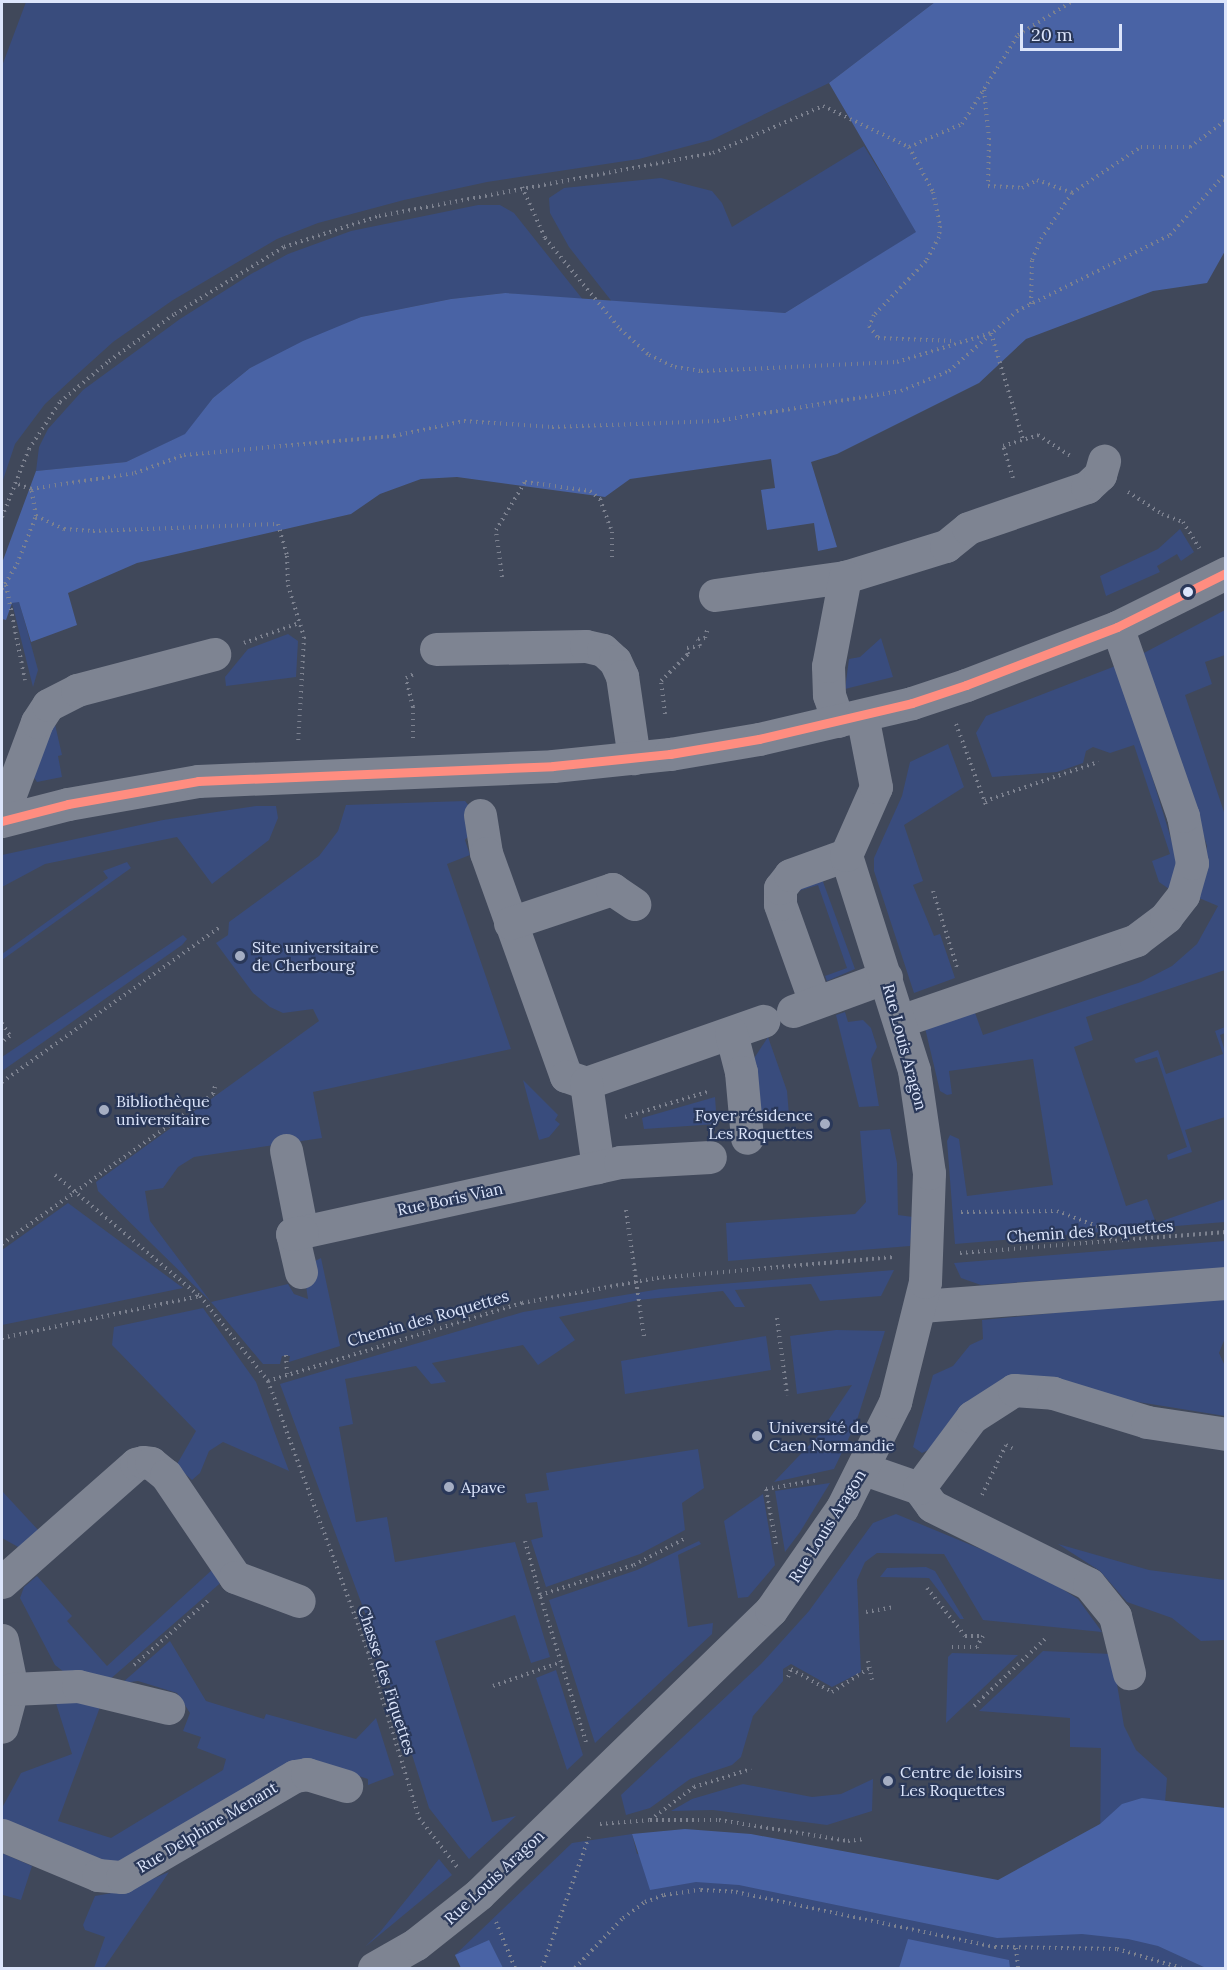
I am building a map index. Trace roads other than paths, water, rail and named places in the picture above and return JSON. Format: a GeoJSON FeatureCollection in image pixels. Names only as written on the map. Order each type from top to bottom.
{"type":"FeatureCollection","features":[{"type":"Feature","properties":{"kind":"street"},"geometry":{"type":"LineString","coordinates":[[715,595],[845,577],[946,546],[968,528],[1087,487],[1102,468]]}},
{"type":"Feature","properties":{"kind":"street"},"geometry":{"type":"LineString","coordinates":[[214,654],[77,690],[48,705],[37,722],[9,797],[8,819],[209,780],[553,766],[634,758],[759,739],[850,718],[966,685],[1117,627],[1213,564]]}},
{"type":"Feature","properties":{"kind":"street"},"geometry":{"type":"LineString","coordinates":[[791,1011],[780,888],[790,875],[846,855],[876,787],[850,718],[829,695],[828,666],[845,577]]}},
{"type":"Feature","properties":{"kind":"street"},"geometry":{"type":"LineString","coordinates":[[900,1021],[1136,940],[1166,917],[1183,896],[1192,863],[1183,816],[1117,627]]}},
{"type":"Feature","properties":{"kind":"street"},"geometry":{"type":"LineString","coordinates":[[428,660],[586,646],[603,650],[615,661],[622,676],[634,758]]}},
{"type":"Feature","properties":{"kind":"street"},"geometry":{"type":"LineString","coordinates":[[480,815],[486,853],[510,923],[560,1067],[571,1079],[586,1083],[886,977]]}},
{"type":"Feature","properties":{"kind":"street","name":"Rue Louis Aragon"},"geometry":{"type":"LineString","coordinates":[[374,1968],[416,1958],[785,1592],[824,1538],[863,1471],[895,1402],[923,1294],[939,1216],[924,1117],[900,1021],[846,855]]}},
{"type":"Feature","properties":{"kind":"street"},"geometry":{"type":"LineString","coordinates":[[510,923],[612,889],[634,904]]}},
{"type":"Feature","properties":{"kind":"street"},"geometry":{"type":"LineString","coordinates":[[731,1033],[742,1081],[747,1138]]}},
{"type":"Feature","properties":{"kind":"street"},"geometry":{"type":"LineString","coordinates":[[586,1083],[598,1167]]}},
{"type":"Feature","properties":{"kind":"street"},"geometry":{"type":"LineString","coordinates":[[286,1149],[302,1232],[292,1234],[301,1272]]}},
{"type":"Feature","properties":{"kind":"street","name":"Rue Boris Vian"},"geometry":{"type":"LineString","coordinates":[[302,1232],[598,1167],[710,1157]]}},
{"type":"Feature","properties":{"kind":"street"},"geometry":{"type":"LineString","coordinates":[[923,1294],[1226,1283]]}},
{"type":"Feature","properties":{"kind":"street"},"geometry":{"type":"LineString","coordinates":[[919,1488],[972,1417],[1014,1390],[1053,1393],[1147,1422],[1226,1434]]}},
{"type":"Feature","properties":{"kind":"street"},"geometry":{"type":"LineString","coordinates":[[2,1582],[136,1464],[143,1462],[151,1463],[166,1474],[235,1577],[299,1601]]}},
{"type":"Feature","properties":{"kind":"street"},"geometry":{"type":"LineString","coordinates":[[863,1471],[919,1488],[932,1506],[1089,1584],[1115,1616],[1129,1673]]}},
{"type":"Feature","properties":{"kind":"street"},"geometry":{"type":"LineString","coordinates":[[2,1640],[12,1689],[2,1727]]}},
{"type":"Feature","properties":{"kind":"street"},"geometry":{"type":"LineString","coordinates":[[12,1689],[66,1685],[106,1690],[168,1708]]}},
{"type":"Feature","properties":{"kind":"street","name":"Rue Delphine Menant"},"geometry":{"type":"LineString","coordinates":[[2,1835],[98,1875],[122,1877],[295,1776],[307,1774],[346,1786]]}},
{"type":"Feature","properties":{"kind":"place","name":"Site universitaire de Cherbourg"},"geometry":{"type":"Point","coordinates":[240,956]}},
{"type":"Feature","properties":{"kind":"place","name":"Bibliothèque universitaire"},"geometry":{"type":"Point","coordinates":[104,1110]}},
{"type":"Feature","properties":{"kind":"place","name":"Foyer résidence Les Roquettes"},"geometry":{"type":"Point","coordinates":[825,1124]}},
{"type":"Feature","properties":{"kind":"place","name":"Université de Caen Normandie"},"geometry":{"type":"Point","coordinates":[757,1436]}},
{"type":"Feature","properties":{"kind":"place","name":"Apave"},"geometry":{"type":"Point","coordinates":[449,1487]}},
{"type":"Feature","properties":{"kind":"place","name":"Centre de loisirs Les Roquettes"},"geometry":{"type":"Point","coordinates":[888,1781]}}]}
